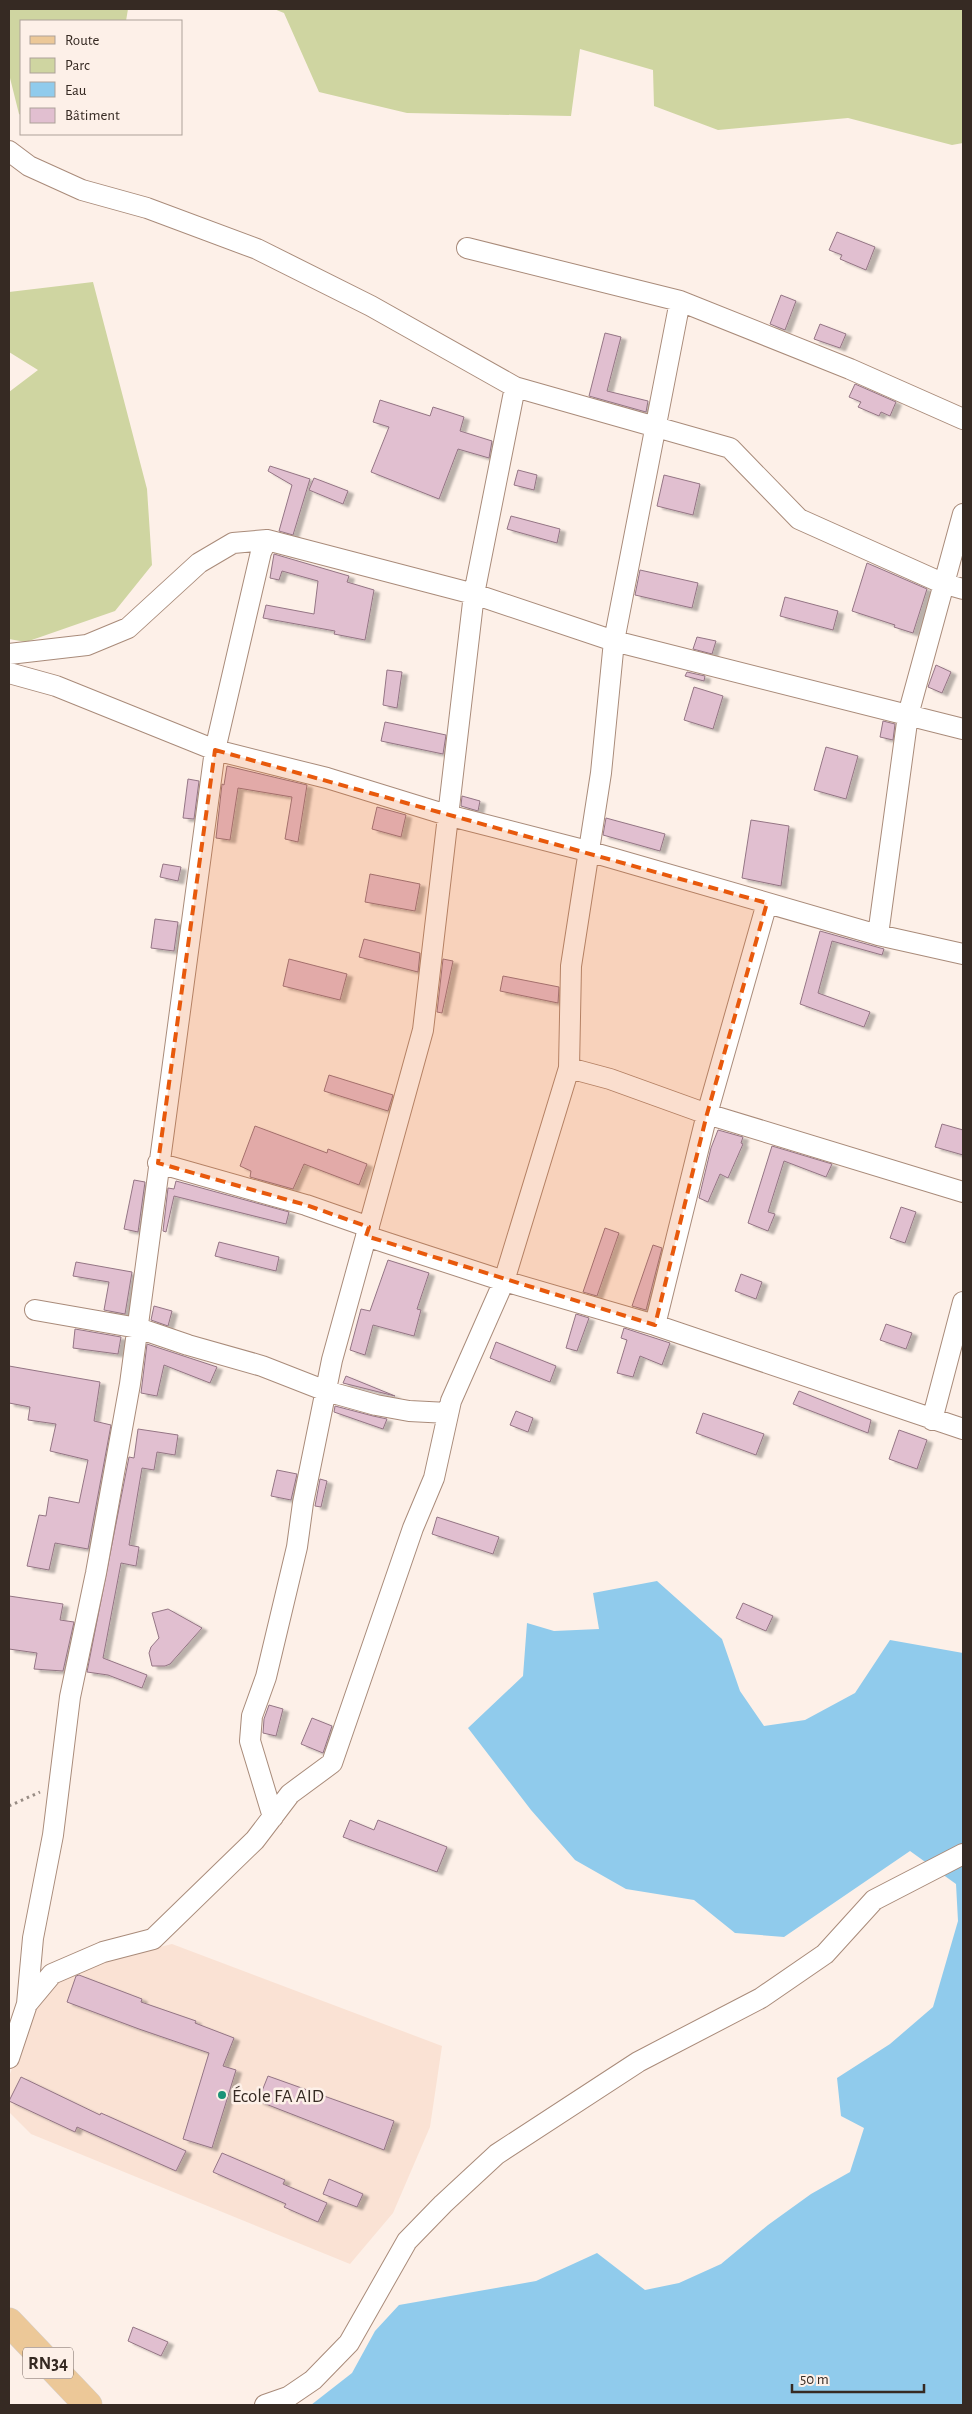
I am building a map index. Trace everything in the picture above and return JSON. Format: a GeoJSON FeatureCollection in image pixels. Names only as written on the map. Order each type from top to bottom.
{"type":"FeatureCollection","features":[{"type":"Feature","properties":{"kind":"main road","name":"RN34"},"geometry":{"type":"LineString","coordinates":[[9,2322],[88,2405]]}},
{"type":"Feature","properties":{"kind":"street"},"geometry":{"type":"LineString","coordinates":[[9,151],[29,166],[82,190],[147,208],[257,249],[371,306],[515,386],[730,448],[799,519],[942,583],[963,589]]}},
{"type":"Feature","properties":{"kind":"street"},"geometry":{"type":"LineString","coordinates":[[467,248],[680,301],[850,369],[963,419]]}},
{"type":"Feature","properties":{"kind":"street"},"geometry":{"type":"LineString","coordinates":[[27,2004],[52,1974],[103,1952],[153,1940],[255,1840],[290,1794],[332,1762],[414,1528],[434,1478],[451,1401],[504,1281],[569,1068],[572,966],[590,852],[614,641],[680,301]]}},
{"type":"Feature","properties":{"kind":"street"},"geometry":{"type":"LineString","coordinates":[[272,1817],[250,1742],[252,1716],[266,1677],[296,1547],[332,1360],[423,1030],[474,594],[515,386]]}},
{"type":"Feature","properties":{"kind":"street"},"geometry":{"type":"LineString","coordinates":[[878,935],[908,715],[942,583],[963,514]]}},
{"type":"Feature","properties":{"kind":"street"},"geometry":{"type":"LineString","coordinates":[[9,2058],[27,2004],[33,1938],[53,1835],[70,1697],[96,1573],[138,1328],[158,1163],[215,750],[261,552],[267,540]]}},
{"type":"Feature","properties":{"kind":"street"},"geometry":{"type":"LineString","coordinates":[[9,654],[87,645],[128,628],[199,563],[233,543],[267,540],[474,594],[614,641],[963,729]]}},
{"type":"Feature","properties":{"kind":"street"},"geometry":{"type":"LineString","coordinates":[[9,673],[56,686],[215,750],[327,778],[447,815],[590,852],[878,935],[963,954]]}},
{"type":"Feature","properties":{"kind":"street"},"geometry":{"type":"LineString","coordinates":[[655,1325],[708,1114],[767,903]]}},
{"type":"Feature","properties":{"kind":"street"},"geometry":{"type":"LineString","coordinates":[[569,1068],[610,1079],[708,1114],[963,1192]]}},
{"type":"Feature","properties":{"kind":"street"},"geometry":{"type":"LineString","coordinates":[[158,1163],[306,1205],[367,1231],[504,1281],[655,1325],[963,1429]]}},
{"type":"Feature","properties":{"kind":"street"},"geometry":{"type":"LineString","coordinates":[[932,1420],[963,1302]]}},
{"type":"Feature","properties":{"kind":"street"},"geometry":{"type":"LineString","coordinates":[[35,1310],[138,1328],[188,1345],[262,1366],[326,1391],[376,1405],[409,1411],[448,1413]]}},
{"type":"Feature","properties":{"kind":"street"},"geometry":{"type":"LineString","coordinates":[[265,2405],[288,2396],[313,2380],[349,2343],[407,2241],[443,2204],[497,2154],[638,2062],[760,1998],[825,1954],[874,1900],[963,1854]]}},
{"type":"Feature","properties":{"kind":"path"},"geometry":{"type":"LineString","coordinates":[[9,1806],[59,1783]]}},
{"type":"Feature","properties":{"kind":"highlighted area"},"geometry":{"type":"Polygon","coordinates":[[[215,750],[767,903],[707,1114],[655,1325],[366,1236],[369,1227],[306,1205],[158,1163],[215,750]]]}},
{"type":"Feature","properties":{"kind":"shaded area","name":"École FA AID"},"geometry":{"type":"Polygon","coordinates":[[[172,1944],[442,2046],[430,2127],[393,2213],[350,2264],[31,2134],[9,2112],[9,2077],[33,2008],[56,1978],[85,1966],[172,1944]]]}},
{"type":"Feature","properties":{"kind":"green space"},"geometry":{"type":"Polygon","coordinates":[[[9,9],[128,9],[126,20],[20,20],[20,114],[9,74],[9,9]]]}},
{"type":"Feature","properties":{"kind":"green space"},"geometry":{"type":"Polygon","coordinates":[[[274,9],[963,9],[963,143],[952,145],[848,118],[718,130],[654,106],[653,70],[580,49],[571,116],[407,113],[319,92],[284,13],[274,9]]]}},
{"type":"Feature","properties":{"kind":"green space"},"geometry":{"type":"Polygon","coordinates":[[[93,282],[147,489],[152,565],[115,611],[26,642],[9,639],[9,392],[38,370],[9,352],[9,292],[93,282]]]}},
{"type":"Feature","properties":{"kind":"water"},"geometry":{"type":"Polygon","coordinates":[[[657,1581],[722,1639],[740,1691],[764,1726],[805,1720],[855,1693],[890,1640],[963,1653],[963,2405],[311,2405],[352,2373],[375,2331],[399,2305],[536,2281],[597,2253],[645,2290],[679,2283],[721,2264],[768,2225],[811,2194],[850,2172],[864,2128],[841,2116],[837,2078],[890,2044],[933,2007],[958,1921],[956,1884],[910,1851],[784,1937],[735,1933],[694,1900],[626,1889],[575,1860],[531,1810],[468,1728],[523,1676],[527,1623],[554,1631],[599,1629],[593,1593],[657,1581]]]}},
{"type":"Feature","properties":{"kind":"building"},"geometry":{"type":"Polygon","coordinates":[[[837,232],[875,247],[866,270],[840,259],[842,255],[829,250],[837,232]]]}},
{"type":"Feature","properties":{"kind":"building"},"geometry":{"type":"Polygon","coordinates":[[[781,295],[796,301],[785,330],[770,324],[781,295]]]}},
{"type":"Feature","properties":{"kind":"building"},"geometry":{"type":"Polygon","coordinates":[[[820,324],[846,334],[840,348],[814,339],[820,324]]]}},
{"type":"Feature","properties":{"kind":"building"},"geometry":{"type":"Polygon","coordinates":[[[605,333],[621,337],[607,391],[648,401],[646,412],[589,396],[605,333]]]}},
{"type":"Feature","properties":{"kind":"building"},"geometry":{"type":"Polygon","coordinates":[[[855,384],[896,402],[890,416],[881,412],[879,416],[858,407],[861,402],[849,397],[855,384]]]}},
{"type":"Feature","properties":{"kind":"building"},"geometry":{"type":"Polygon","coordinates":[[[380,400],[430,416],[433,407],[464,417],[460,431],[492,441],[489,458],[458,449],[439,499],[371,472],[389,427],[373,422],[380,400]]]}},
{"type":"Feature","properties":{"kind":"building"},"geometry":{"type":"Polygon","coordinates":[[[270,466],[310,479],[293,535],[279,531],[292,485],[268,471],[270,466]]]}},
{"type":"Feature","properties":{"kind":"building"},"geometry":{"type":"Polygon","coordinates":[[[518,470],[537,475],[534,490],[514,485],[518,470]]]}},
{"type":"Feature","properties":{"kind":"building"},"geometry":{"type":"Polygon","coordinates":[[[664,475],[700,484],[693,515],[657,506],[664,475]]]}},
{"type":"Feature","properties":{"kind":"building"},"geometry":{"type":"Polygon","coordinates":[[[314,478],[348,491],[343,504],[309,490],[314,478]]]}},
{"type":"Feature","properties":{"kind":"building"},"geometry":{"type":"Polygon","coordinates":[[[511,516],[560,529],[557,543],[507,529],[511,516]]]}},
{"type":"Feature","properties":{"kind":"building"},"geometry":{"type":"Polygon","coordinates":[[[274,554],[349,576],[347,582],[374,590],[365,640],[334,634],[335,631],[263,618],[266,605],[314,614],[318,581],[282,571],[279,580],[270,578],[274,554]]]}},
{"type":"Feature","properties":{"kind":"building"},"geometry":{"type":"Polygon","coordinates":[[[867,563],[927,589],[913,633],[852,611],[867,563]]]}},
{"type":"Feature","properties":{"kind":"building"},"geometry":{"type":"Polygon","coordinates":[[[640,570],[698,583],[692,608],[635,595],[640,570]]]}},
{"type":"Feature","properties":{"kind":"building"},"geometry":{"type":"Polygon","coordinates":[[[785,597],[838,611],[833,630],[780,616],[785,597]]]}},
{"type":"Feature","properties":{"kind":"building"},"geometry":{"type":"Polygon","coordinates":[[[697,637],[716,641],[712,654],[693,649],[697,637]]]}},
{"type":"Feature","properties":{"kind":"building"},"geometry":{"type":"Polygon","coordinates":[[[936,665],[951,672],[942,693],[928,687],[936,665]]]}},
{"type":"Feature","properties":{"kind":"building"},"geometry":{"type":"Polygon","coordinates":[[[387,670],[402,672],[397,708],[383,705],[387,670]]]}},
{"type":"Feature","properties":{"kind":"building"},"geometry":{"type":"Polygon","coordinates":[[[687,672],[705,676],[704,681],[685,676],[687,672]]]}},
{"type":"Feature","properties":{"kind":"building"},"geometry":{"type":"Polygon","coordinates":[[[694,687],[723,696],[713,729],[684,720],[694,687]]]}},
{"type":"Feature","properties":{"kind":"building"},"geometry":{"type":"Polygon","coordinates":[[[883,721],[895,724],[893,740],[880,737],[883,721]]]}},
{"type":"Feature","properties":{"kind":"building"},"geometry":{"type":"Polygon","coordinates":[[[385,722],[446,735],[443,754],[381,741],[385,722]]]}},
{"type":"Feature","properties":{"kind":"building"},"geometry":{"type":"Polygon","coordinates":[[[826,747],[858,756],[846,799],[814,790],[826,747]]]}},
{"type":"Feature","properties":{"kind":"building"},"geometry":{"type":"Polygon","coordinates":[[[227,766],[307,785],[298,842],[285,839],[292,797],[238,788],[230,840],[216,838],[222,784],[224,785],[227,766]]]}},
{"type":"Feature","properties":{"kind":"building"},"geometry":{"type":"Polygon","coordinates":[[[188,779],[199,781],[194,819],[183,818],[188,779]]]}},
{"type":"Feature","properties":{"kind":"building"},"geometry":{"type":"Polygon","coordinates":[[[462,796],[480,801],[478,811],[461,806],[462,796]]]}},
{"type":"Feature","properties":{"kind":"building"},"geometry":{"type":"Polygon","coordinates":[[[377,807],[406,815],[401,837],[372,829],[377,807]]]}},
{"type":"Feature","properties":{"kind":"building"},"geometry":{"type":"Polygon","coordinates":[[[606,818],[665,834],[660,851],[603,835],[606,818]]]}},
{"type":"Feature","properties":{"kind":"building"},"geometry":{"type":"Polygon","coordinates":[[[751,820],[789,826],[781,886],[742,878],[751,820]]]}},
{"type":"Feature","properties":{"kind":"building"},"geometry":{"type":"Polygon","coordinates":[[[163,864],[181,867],[178,881],[160,877],[163,864]]]}},
{"type":"Feature","properties":{"kind":"building"},"geometry":{"type":"Polygon","coordinates":[[[370,874],[420,884],[415,911],[365,902],[370,874]]]}},
{"type":"Feature","properties":{"kind":"building"},"geometry":{"type":"Polygon","coordinates":[[[155,919],[178,922],[174,951],[151,948],[155,919]]]}},
{"type":"Feature","properties":{"kind":"building"},"geometry":{"type":"Polygon","coordinates":[[[820,931],[884,949],[882,955],[832,941],[818,993],[870,1012],[864,1027],[800,1004],[820,931]]]}},
{"type":"Feature","properties":{"kind":"building"},"geometry":{"type":"Polygon","coordinates":[[[364,939],[420,953],[418,972],[359,957],[364,939]]]}},
{"type":"Feature","properties":{"kind":"building"},"geometry":{"type":"Polygon","coordinates":[[[289,959],[347,974],[340,1000],[283,986],[289,959]]]}},
{"type":"Feature","properties":{"kind":"building"},"geometry":{"type":"Polygon","coordinates":[[[443,959],[453,961],[442,1013],[437,1012],[443,959]]]}},
{"type":"Feature","properties":{"kind":"building"},"geometry":{"type":"Polygon","coordinates":[[[503,976],[559,987],[558,1003],[500,991],[503,976]]]}},
{"type":"Feature","properties":{"kind":"building"},"geometry":{"type":"Polygon","coordinates":[[[329,1075],[393,1095],[388,1111],[324,1091],[329,1075]]]}},
{"type":"Feature","properties":{"kind":"building"},"geometry":{"type":"Polygon","coordinates":[[[942,1124],[963,1130],[963,1155],[935,1147],[942,1124]]]}},
{"type":"Feature","properties":{"kind":"building"},"geometry":{"type":"Polygon","coordinates":[[[255,1126],[327,1153],[328,1149],[367,1164],[359,1185],[304,1164],[293,1189],[250,1177],[251,1171],[240,1166],[255,1126]]]}},
{"type":"Feature","properties":{"kind":"building"},"geometry":{"type":"Polygon","coordinates":[[[718,1130],[743,1137],[741,1143],[743,1144],[728,1178],[720,1174],[708,1202],[699,1198],[711,1148],[718,1130]]]}},
{"type":"Feature","properties":{"kind":"building"},"geometry":{"type":"Polygon","coordinates":[[[772,1146],[832,1164],[826,1177],[784,1161],[768,1212],[775,1214],[768,1231],[748,1223],[772,1146]]]}},
{"type":"Feature","properties":{"kind":"building"},"geometry":{"type":"Polygon","coordinates":[[[134,1180],[145,1182],[138,1232],[124,1229],[134,1180]]]}},
{"type":"Feature","properties":{"kind":"building"},"geometry":{"type":"Polygon","coordinates":[[[176,1181],[289,1212],[286,1224],[174,1196],[166,1232],[163,1231],[168,1188],[174,1189],[176,1181]]]}},
{"type":"Feature","properties":{"kind":"building"},"geometry":{"type":"Polygon","coordinates":[[[901,1207],[916,1212],[905,1243],[890,1238],[901,1207]]]}},
{"type":"Feature","properties":{"kind":"building"},"geometry":{"type":"Polygon","coordinates":[[[605,1228],[619,1233],[597,1296],[583,1292],[605,1228]]]}},
{"type":"Feature","properties":{"kind":"building"},"geometry":{"type":"Polygon","coordinates":[[[219,1242],[279,1257],[276,1271],[215,1256],[219,1242]]]}},
{"type":"Feature","properties":{"kind":"building"},"geometry":{"type":"Polygon","coordinates":[[[653,1245],[662,1248],[646,1310],[632,1306],[653,1245]]]}},
{"type":"Feature","properties":{"kind":"building"},"geometry":{"type":"Polygon","coordinates":[[[388,1260],[429,1273],[417,1309],[421,1310],[414,1336],[373,1325],[365,1355],[350,1350],[361,1309],[370,1311],[388,1260]]]}},
{"type":"Feature","properties":{"kind":"building"},"geometry":{"type":"Polygon","coordinates":[[[76,1262],[132,1272],[125,1314],[104,1310],[109,1282],[73,1276],[76,1262]]]}},
{"type":"Feature","properties":{"kind":"building"},"geometry":{"type":"Polygon","coordinates":[[[741,1274],[762,1282],[756,1299],[735,1291],[741,1274]]]}},
{"type":"Feature","properties":{"kind":"building"},"geometry":{"type":"Polygon","coordinates":[[[154,1306],[172,1311],[168,1326],[151,1320],[154,1306]]]}},
{"type":"Feature","properties":{"kind":"building"},"geometry":{"type":"Polygon","coordinates":[[[576,1314],[589,1318],[577,1351],[566,1348],[576,1314]]]}},
{"type":"Feature","properties":{"kind":"building"},"geometry":{"type":"Polygon","coordinates":[[[886,1324],[912,1333],[906,1349],[880,1340],[886,1324]]]}},
{"type":"Feature","properties":{"kind":"building"},"geometry":{"type":"Polygon","coordinates":[[[624,1328],[670,1343],[662,1365],[640,1356],[633,1377],[617,1373],[627,1340],[621,1338],[624,1328]]]}},
{"type":"Feature","properties":{"kind":"building"},"geometry":{"type":"Polygon","coordinates":[[[75,1329],[121,1337],[118,1354],[73,1348],[75,1329]]]}},
{"type":"Feature","properties":{"kind":"building"},"geometry":{"type":"Polygon","coordinates":[[[496,1342],[556,1366],[550,1382],[490,1358],[496,1342]]]}},
{"type":"Feature","properties":{"kind":"building"},"geometry":{"type":"Polygon","coordinates":[[[147,1344],[217,1367],[210,1383],[164,1365],[157,1396],[141,1393],[147,1344]]]}},
{"type":"Feature","properties":{"kind":"building"},"geometry":{"type":"Polygon","coordinates":[[[9,1366],[100,1382],[94,1421],[111,1425],[88,1549],[55,1543],[49,1570],[27,1566],[39,1515],[46,1516],[49,1497],[79,1503],[88,1460],[50,1451],[56,1424],[28,1420],[30,1407],[9,1403],[9,1366]]]}},
{"type":"Feature","properties":{"kind":"building"},"geometry":{"type":"Polygon","coordinates":[[[346,1376],[395,1396],[343,1383],[346,1376]]]}},
{"type":"Feature","properties":{"kind":"building"},"geometry":{"type":"Polygon","coordinates":[[[799,1391],[871,1420],[868,1433],[793,1404],[799,1391]]]}},
{"type":"Feature","properties":{"kind":"building"},"geometry":{"type":"Polygon","coordinates":[[[335,1406],[387,1419],[383,1429],[334,1412],[335,1406]]]}},
{"type":"Feature","properties":{"kind":"building"},"geometry":{"type":"Polygon","coordinates":[[[516,1411],[533,1418],[528,1432],[510,1425],[516,1411]]]}},
{"type":"Feature","properties":{"kind":"building"},"geometry":{"type":"Polygon","coordinates":[[[703,1413],[764,1434],[756,1455],[696,1433],[703,1413]]]}},
{"type":"Feature","properties":{"kind":"building"},"geometry":{"type":"Polygon","coordinates":[[[138,1429],[178,1435],[175,1455],[157,1452],[154,1470],[142,1468],[129,1545],[139,1547],[136,1566],[121,1563],[103,1658],[147,1675],[142,1688],[108,1675],[87,1672],[129,1457],[134,1458],[138,1429]]]}},
{"type":"Feature","properties":{"kind":"building"},"geometry":{"type":"Polygon","coordinates":[[[899,1430],[927,1440],[917,1469],[889,1459],[899,1430]]]}},
{"type":"Feature","properties":{"kind":"building"},"geometry":{"type":"Polygon","coordinates":[[[277,1470],[297,1474],[291,1500],[271,1496],[277,1470]]]}},
{"type":"Feature","properties":{"kind":"building"},"geometry":{"type":"Polygon","coordinates":[[[320,1479],[327,1481],[321,1507],[315,1506],[320,1479]]]}},
{"type":"Feature","properties":{"kind":"building"},"geometry":{"type":"Polygon","coordinates":[[[437,1517],[499,1537],[493,1554],[432,1534],[437,1517]]]}},
{"type":"Feature","properties":{"kind":"building"},"geometry":{"type":"Polygon","coordinates":[[[9,1596],[63,1604],[60,1620],[74,1622],[63,1671],[34,1669],[37,1653],[9,1649],[9,1596]]]}},
{"type":"Feature","properties":{"kind":"building"},"geometry":{"type":"Polygon","coordinates":[[[743,1603],[773,1616],[766,1631],[736,1618],[743,1603]]]}},
{"type":"Feature","properties":{"kind":"building"},"geometry":{"type":"Polygon","coordinates":[[[168,1609],[202,1628],[170,1664],[152,1666],[149,1653],[151,1647],[159,1638],[152,1613],[168,1609]]]}},
{"type":"Feature","properties":{"kind":"building"},"geometry":{"type":"Polygon","coordinates":[[[269,1705],[283,1709],[276,1736],[263,1733],[264,1719],[269,1705]]]}},
{"type":"Feature","properties":{"kind":"building"},"geometry":{"type":"Polygon","coordinates":[[[312,1718],[332,1726],[323,1753],[301,1744],[312,1718]]]}},
{"type":"Feature","properties":{"kind":"building"},"geometry":{"type":"Polygon","coordinates":[[[350,1820],[374,1830],[378,1820],[447,1847],[437,1872],[343,1837],[350,1820]]]}},
{"type":"Feature","properties":{"kind":"building"},"geometry":{"type":"Polygon","coordinates":[[[79,1975],[142,1999],[141,2002],[196,2021],[195,2023],[234,2038],[223,2066],[236,2070],[212,2148],[183,2139],[209,2053],[67,2002],[76,1976],[79,1975]]]}},
{"type":"Feature","properties":{"kind":"building"},"geometry":{"type":"Polygon","coordinates":[[[268,2076],[394,2121],[384,2150],[258,2101],[268,2076]]]}},
{"type":"Feature","properties":{"kind":"building"},"geometry":{"type":"Polygon","coordinates":[[[21,2077],[100,2115],[101,2113],[186,2151],[176,2171],[77,2127],[75,2132],[9,2101],[21,2077]]]}},
{"type":"Feature","properties":{"kind":"building"},"geometry":{"type":"Polygon","coordinates":[[[222,2153],[285,2180],[283,2184],[327,2203],[318,2222],[284,2207],[286,2204],[213,2172],[222,2153]]]}},
{"type":"Feature","properties":{"kind":"building"},"geometry":{"type":"Polygon","coordinates":[[[329,2179],[363,2194],[357,2207],[323,2194],[329,2179]]]}},
{"type":"Feature","properties":{"kind":"building"},"geometry":{"type":"Polygon","coordinates":[[[133,2327],[168,2342],[161,2356],[128,2341],[133,2327]]]}},
{"type":"Feature","properties":{"kind":"place","name":"École FA AID"},"geometry":{"type":"Point","coordinates":[222,2095]}}]}
